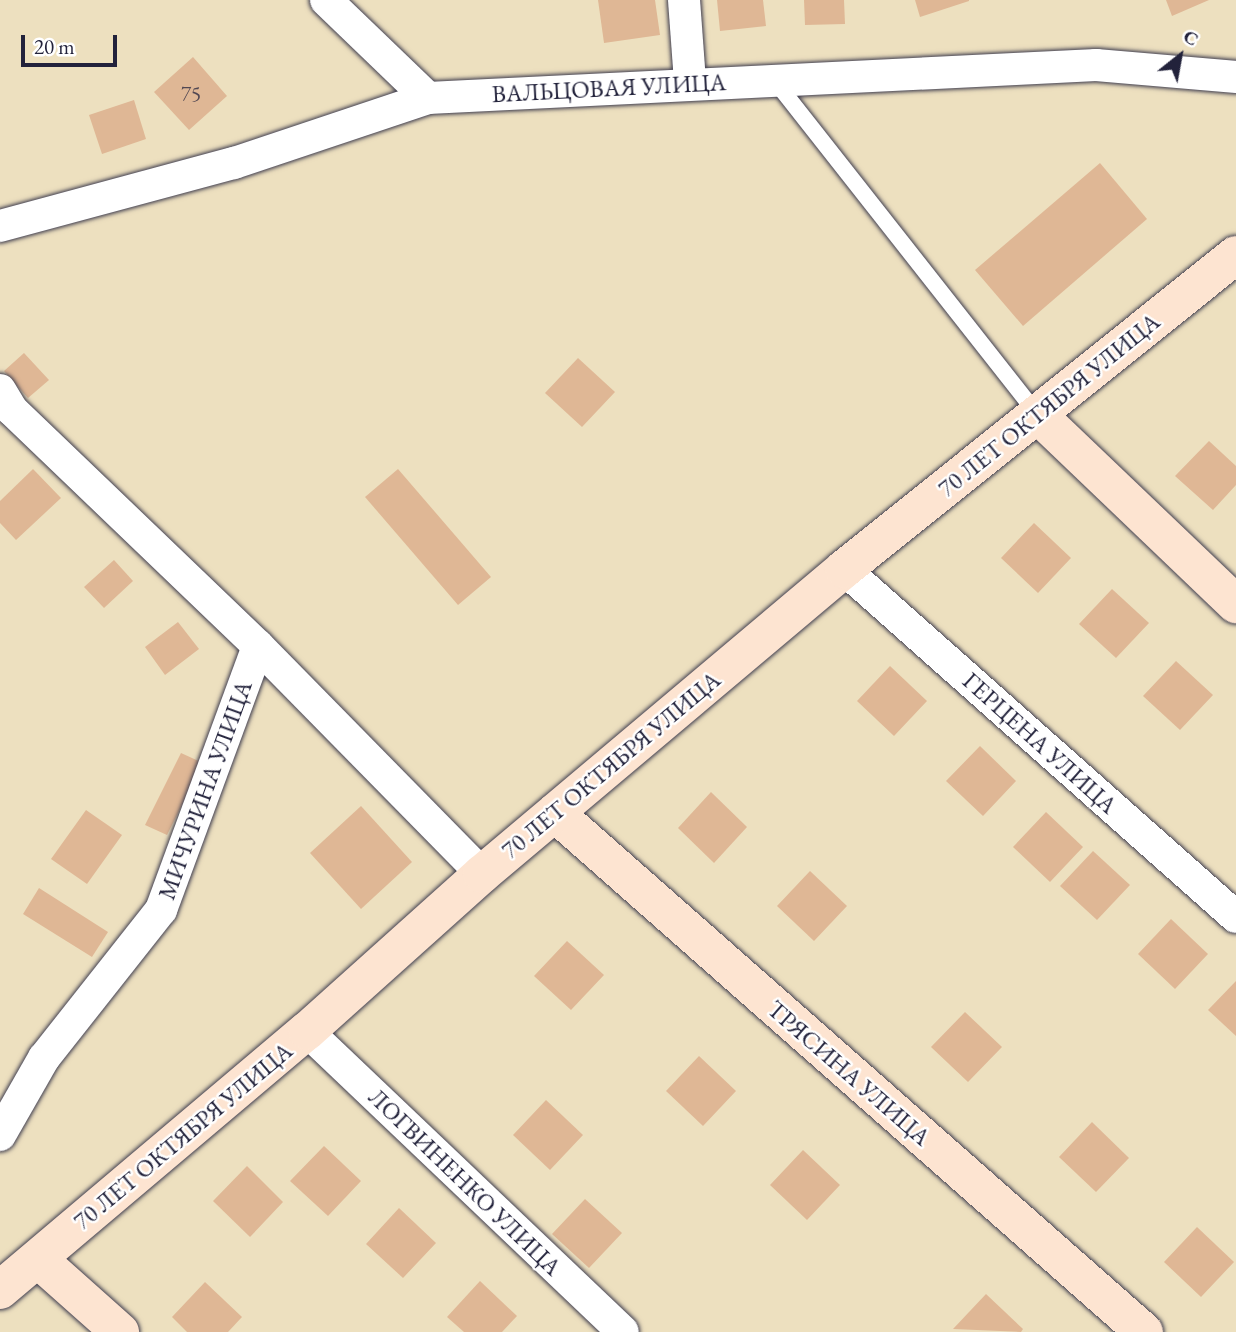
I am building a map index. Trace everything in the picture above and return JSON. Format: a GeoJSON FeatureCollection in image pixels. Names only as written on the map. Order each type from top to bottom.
{"type":"FeatureCollection","features":[{"type":"Feature","properties":{"kind":"street"},"geometry":{"type":"LineString","coordinates":[[326,0],[428,98]]}},
{"type":"Feature","properties":{"kind":"street"},"geometry":{"type":"LineString","coordinates":[[684,0],[690,82]]}},
{"type":"Feature","properties":{"kind":"street","name":"ВАЛЬЦОВАЯ УЛИЦА"},"geometry":{"type":"LineString","coordinates":[[0,226],[234,163],[428,98],[690,82],[1096,65],[1236,77]]}},
{"type":"Feature","properties":{"kind":"street","name":"70 ЛЕТ ОКТЯБРЯ УЛИЦА"},"geometry":{"type":"LineString","coordinates":[[0,1290],[307,1031],[482,874],[844,569],[1236,255]]}},
{"type":"Feature","properties":{"kind":"street","name":"МИЧУРИНА УЛИЦА"},"geometry":{"type":"LineString","coordinates":[[0,390],[12,410],[258,646],[482,874]]}},
{"type":"Feature","properties":{"kind":"street"},"geometry":{"type":"LineString","coordinates":[[1038,415],[1236,604]]}},
{"type":"Feature","properties":{"kind":"street","name":"ГЕРЦЕНА УЛИЦА"},"geometry":{"type":"LineString","coordinates":[[844,569],[1236,917]]}},
{"type":"Feature","properties":{"kind":"street","name":"МИЧУРИНА УЛИЦА"},"geometry":{"type":"LineString","coordinates":[[0,1135],[44,1058],[161,910],[258,646]]}},
{"type":"Feature","properties":{"kind":"street","name":"ТРЯСИНА УЛИЦА"},"geometry":{"type":"LineString","coordinates":[[555,813],[1144,1332]]}},
{"type":"Feature","properties":{"kind":"street","name":"ЛОГВИНЕНКО УЛИЦА"},"geometry":{"type":"LineString","coordinates":[[307,1031],[623,1332]]}},
{"type":"Feature","properties":{"kind":"street"},"geometry":{"type":"LineString","coordinates":[[38,1259],[120,1332]]}},
{"type":"Feature","properties":{"kind":"lane"},"geometry":{"type":"LineString","coordinates":[[773,79],[1038,415]]}},
{"type":"Feature","properties":{"kind":"building"},"geometry":{"type":"Polygon","coordinates":[[[598,0],[655,0],[660,35],[604,43],[598,0]]]}},
{"type":"Feature","properties":{"kind":"building"},"geometry":{"type":"Polygon","coordinates":[[[717,0],[763,0],[766,26],[720,31],[717,0]]]}},
{"type":"Feature","properties":{"kind":"building"},"geometry":{"type":"Polygon","coordinates":[[[804,0],[844,0],[845,24],[805,25],[804,0]]]}},
{"type":"Feature","properties":{"kind":"building"},"geometry":{"type":"Polygon","coordinates":[[[915,0],[969,0],[969,1],[920,17],[915,0]]]}},
{"type":"Feature","properties":{"kind":"building"},"geometry":{"type":"Polygon","coordinates":[[[1166,0],[1209,0],[1172,16],[1166,0]]]}},
{"type":"Feature","properties":{"kind":"building"},"geometry":{"type":"Polygon","coordinates":[[[193,57],[227,96],[189,130],[154,92],[193,57]]]}},
{"type":"Feature","properties":{"kind":"building"},"geometry":{"type":"Polygon","coordinates":[[[134,100],[146,139],[102,154],[89,115],[134,100]]]}},
{"type":"Feature","properties":{"kind":"building"},"geometry":{"type":"Polygon","coordinates":[[[1100,163],[1147,219],[1023,326],[975,270],[1100,163]]]}},
{"type":"Feature","properties":{"kind":"building"},"geometry":{"type":"Polygon","coordinates":[[[24,353],[49,380],[28,398],[4,371],[24,353]]]}},
{"type":"Feature","properties":{"kind":"building"},"geometry":{"type":"Polygon","coordinates":[[[578,358],[615,392],[582,427],[545,393],[578,358]]]}},
{"type":"Feature","properties":{"kind":"building"},"geometry":{"type":"Polygon","coordinates":[[[1209,441],[1236,466],[1236,485],[1213,510],[1175,476],[1209,441]]]}},
{"type":"Feature","properties":{"kind":"building"},"geometry":{"type":"Polygon","coordinates":[[[33,469],[61,498],[16,540],[0,523],[0,501],[33,469]]]}},
{"type":"Feature","properties":{"kind":"building"},"geometry":{"type":"Polygon","coordinates":[[[398,469],[491,577],[458,605],[365,497],[398,469]]]}},
{"type":"Feature","properties":{"kind":"building"},"geometry":{"type":"Polygon","coordinates":[[[1034,523],[1071,558],[1038,593],[1001,558],[1034,523]]]}},
{"type":"Feature","properties":{"kind":"building"},"geometry":{"type":"Polygon","coordinates":[[[114,560],[133,581],[104,608],[84,587],[114,560]]]}},
{"type":"Feature","properties":{"kind":"building"},"geometry":{"type":"Polygon","coordinates":[[[1112,589],[1149,623],[1116,658],[1079,624],[1112,589]]]}},
{"type":"Feature","properties":{"kind":"building"},"geometry":{"type":"Polygon","coordinates":[[[178,622],[199,649],[165,675],[145,647],[178,622]]]}},
{"type":"Feature","properties":{"kind":"building"},"geometry":{"type":"Polygon","coordinates":[[[1176,661],[1213,695],[1180,730],[1143,696],[1176,661]]]}},
{"type":"Feature","properties":{"kind":"building"},"geometry":{"type":"Polygon","coordinates":[[[890,666],[927,701],[894,736],[857,701],[890,666]]]}},
{"type":"Feature","properties":{"kind":"building"},"geometry":{"type":"Polygon","coordinates":[[[980,746],[1016,781],[983,816],[946,781],[980,746]]]}},
{"type":"Feature","properties":{"kind":"building"},"geometry":{"type":"Polygon","coordinates":[[[181,753],[203,763],[167,835],[145,825],[181,753]]]}},
{"type":"Feature","properties":{"kind":"building"},"geometry":{"type":"Polygon","coordinates":[[[711,792],[747,827],[714,863],[678,828],[711,792]]]}},
{"type":"Feature","properties":{"kind":"building"},"geometry":{"type":"Polygon","coordinates":[[[361,806],[412,862],[361,909],[310,853],[361,806]]]}},
{"type":"Feature","properties":{"kind":"building"},"geometry":{"type":"Polygon","coordinates":[[[86,810],[122,835],[87,884],[51,859],[86,810]]]}},
{"type":"Feature","properties":{"kind":"building"},"geometry":{"type":"Polygon","coordinates":[[[1046,812],[1083,847],[1050,882],[1013,847],[1046,812]]]}},
{"type":"Feature","properties":{"kind":"building"},"geometry":{"type":"Polygon","coordinates":[[[1093,851],[1130,885],[1097,920],[1060,886],[1093,851]]]}},
{"type":"Feature","properties":{"kind":"building"},"geometry":{"type":"Polygon","coordinates":[[[810,871],[847,906],[814,941],[777,906],[810,871]]]}},
{"type":"Feature","properties":{"kind":"building"},"geometry":{"type":"Polygon","coordinates":[[[39,888],[108,932],[92,957],[23,914],[39,888]]]}},
{"type":"Feature","properties":{"kind":"building"},"geometry":{"type":"Polygon","coordinates":[[[1171,919],[1208,954],[1175,989],[1138,954],[1171,919]]]}},
{"type":"Feature","properties":{"kind":"building"},"geometry":{"type":"Polygon","coordinates":[[[567,941],[604,975],[571,1010],[534,976],[567,941]]]}},
{"type":"Feature","properties":{"kind":"building"},"geometry":{"type":"Polygon","coordinates":[[[1236,981],[1236,1036],[1208,1010],[1236,981]]]}},
{"type":"Feature","properties":{"kind":"building"},"geometry":{"type":"Polygon","coordinates":[[[965,1012],[1002,1047],[968,1082],[931,1047],[965,1012]]]}},
{"type":"Feature","properties":{"kind":"building"},"geometry":{"type":"Polygon","coordinates":[[[699,1056],[736,1091],[703,1126],[666,1091],[699,1056]]]}},
{"type":"Feature","properties":{"kind":"building"},"geometry":{"type":"Polygon","coordinates":[[[546,1100],[583,1135],[550,1170],[513,1135],[546,1100]]]}},
{"type":"Feature","properties":{"kind":"building"},"geometry":{"type":"Polygon","coordinates":[[[1092,1122],[1129,1158],[1096,1192],[1059,1157],[1092,1122]]]}},
{"type":"Feature","properties":{"kind":"building"},"geometry":{"type":"Polygon","coordinates":[[[324,1146],[361,1181],[328,1216],[290,1181],[324,1146]]]}},
{"type":"Feature","properties":{"kind":"building"},"geometry":{"type":"Polygon","coordinates":[[[803,1150],[840,1185],[807,1220],[770,1185],[803,1150]]]}},
{"type":"Feature","properties":{"kind":"building"},"geometry":{"type":"Polygon","coordinates":[[[247,1166],[283,1202],[250,1237],[213,1201],[247,1166]]]}},
{"type":"Feature","properties":{"kind":"building"},"geometry":{"type":"Polygon","coordinates":[[[585,1199],[622,1233],[589,1268],[552,1234],[585,1199]]]}},
{"type":"Feature","properties":{"kind":"building"},"geometry":{"type":"Polygon","coordinates":[[[399,1208],[436,1243],[403,1278],[366,1244],[399,1208]]]}},
{"type":"Feature","properties":{"kind":"building"},"geometry":{"type":"Polygon","coordinates":[[[1197,1227],[1234,1262],[1201,1297],[1164,1262],[1197,1227]]]}},
{"type":"Feature","properties":{"kind":"building"},"geometry":{"type":"Polygon","coordinates":[[[480,1281],[517,1316],[502,1332],[464,1332],[447,1317],[480,1281]]]}},
{"type":"Feature","properties":{"kind":"building"},"geometry":{"type":"Polygon","coordinates":[[[205,1282],[242,1317],[228,1332],[187,1332],[172,1317],[205,1282]]]}},
{"type":"Feature","properties":{"kind":"building"},"geometry":{"type":"Polygon","coordinates":[[[986,1294],[1023,1329],[1021,1332],[953,1329],[986,1294]]]}}]}
